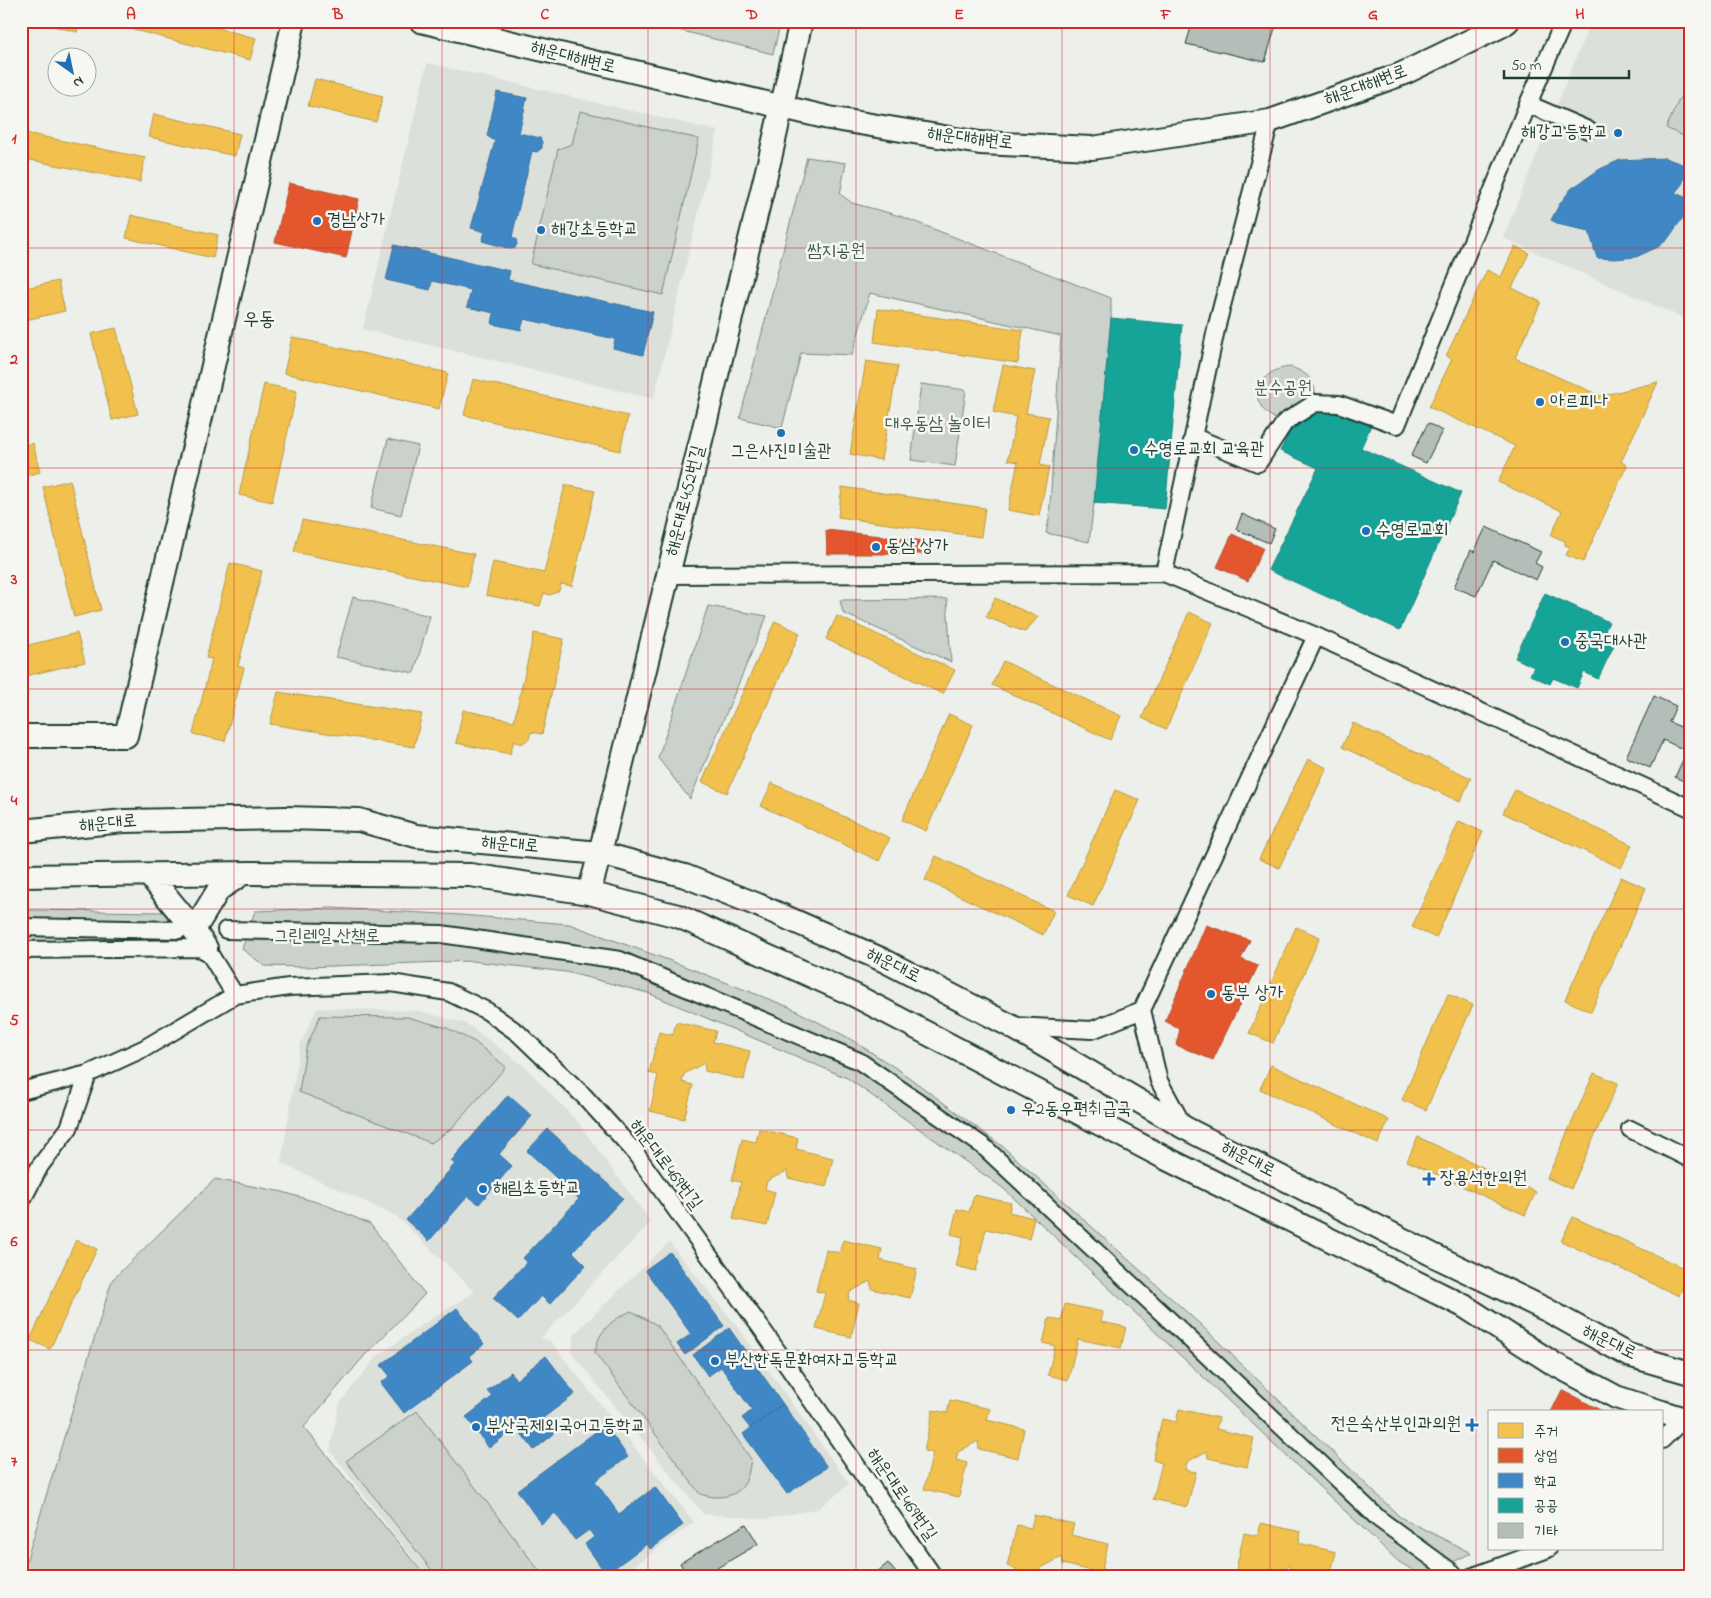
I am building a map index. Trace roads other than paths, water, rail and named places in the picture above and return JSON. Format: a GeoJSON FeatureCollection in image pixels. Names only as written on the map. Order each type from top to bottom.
{"type":"FeatureCollection","features":[{"type":"Feature","properties":{"kind":"main road"},"geometry":{"type":"LineString","coordinates":[[21,736],[126,736],[294,21]]}},
{"type":"Feature","properties":{"kind":"main road","name":"해운대해변로"},"geometry":{"type":"LineString","coordinates":[[421,21],[829,118],[980,143],[1092,148],[1270,122],[1402,74],[1503,26],[1508,21]]}},
{"type":"Feature","properties":{"kind":"main road","name":"해운대로452번길"},"geometry":{"type":"LineString","coordinates":[[589,893],[782,108],[801,21]]}},
{"type":"Feature","properties":{"kind":"main road","name":"해운대로"},"geometry":{"type":"LineString","coordinates":[[21,831],[124,821],[286,818],[359,820],[416,836],[600,853],[685,876],[758,905],[884,960],[1009,1025],[1185,1128],[1435,1256],[1547,1310],[1628,1355],[1690,1373]]}},
{"type":"Feature","properties":{"kind":"main road"},"geometry":{"type":"LineString","coordinates":[[148,875],[193,936],[219,889],[242,874]]}},
{"type":"Feature","properties":{"kind":"main road","name":"해운대로"},"geometry":{"type":"LineString","coordinates":[[21,876],[242,874],[470,875],[589,893],[678,916],[854,995],[1167,1159],[1464,1306],[1554,1364],[1616,1396],[1657,1410]]}},
{"type":"Feature","properties":{"kind":"street"},"geometry":{"type":"LineString","coordinates":[[1194,436],[1258,463],[1285,422],[1315,403],[1339,404],[1397,425],[1528,104],[1564,21]]}},
{"type":"Feature","properties":{"kind":"street"},"geometry":{"type":"LineString","coordinates":[[1528,104],[1588,130]]}},
{"type":"Feature","properties":{"kind":"street"},"geometry":{"type":"LineString","coordinates":[[1164,573],[1217,325],[1270,122]]}},
{"type":"Feature","properties":{"kind":"street"},"geometry":{"type":"LineString","coordinates":[[668,575],[1164,573],[1316,636],[1690,808]]}},
{"type":"Feature","properties":{"kind":"street"},"geometry":{"type":"LineString","coordinates":[[1185,1128],[1159,1081],[1142,1010],[1316,636]]}},
{"type":"Feature","properties":{"kind":"street"},"geometry":{"type":"LineString","coordinates":[[21,926],[193,936]]}},
{"type":"Feature","properties":{"kind":"street"},"geometry":{"type":"LineString","coordinates":[[226,930],[440,934],[620,960],[859,1061],[983,1146],[1379,1519],[1453,1573]]}},
{"type":"Feature","properties":{"kind":"street"},"geometry":{"type":"LineString","coordinates":[[21,950],[193,936]]}},
{"type":"Feature","properties":{"kind":"street"},"geometry":{"type":"LineString","coordinates":[[21,1091],[88,1074],[145,1048],[235,995],[193,936]]}},
{"type":"Feature","properties":{"kind":"street","name":"해운대로469번길"},"geometry":{"type":"LineString","coordinates":[[235,995],[289,987],[391,983],[448,992],[487,1011],[518,1033],[585,1097],[632,1150],[764,1332],[934,1577]]}},
{"type":"Feature","properties":{"kind":"street"},"geometry":{"type":"LineString","coordinates":[[1009,1025],[1092,1030],[1142,1010]]}},
{"type":"Feature","properties":{"kind":"street"},"geometry":{"type":"LineString","coordinates":[[21,1202],[40,1166],[69,1128],[88,1074]]}},
{"type":"Feature","properties":{"kind":"street"},"geometry":{"type":"LineString","coordinates":[[1630,1129],[1690,1159]]}},
{"type":"Feature","properties":{"kind":"street","name":"해운대로"},"geometry":{"type":"LineString","coordinates":[[1664,1436],[1674,1416]]}},
{"type":"Feature","properties":{"kind":"street"},"geometry":{"type":"LineString","coordinates":[[1471,1577],[1545,1550]]}},
{"type":"Feature","properties":{"kind":"place","name":"해강고등학교"},"geometry":{"type":"Point","coordinates":[1618,133]}},
{"type":"Feature","properties":{"kind":"place","name":"경남상가"},"geometry":{"type":"Point","coordinates":[317,221]}},
{"type":"Feature","properties":{"kind":"place","name":"해강초등학교"},"geometry":{"type":"Point","coordinates":[541,230]}},
{"type":"Feature","properties":{"kind":"place","name":"아르피나"},"geometry":{"type":"Point","coordinates":[1540,402]}},
{"type":"Feature","properties":{"kind":"place","name":"그은사진미술관"},"geometry":{"type":"Point","coordinates":[781,433]}},
{"type":"Feature","properties":{"kind":"place","name":"수영로교회 교육관"},"geometry":{"type":"Point","coordinates":[1134,450]}},
{"type":"Feature","properties":{"kind":"place","name":"수영로교회"},"geometry":{"type":"Point","coordinates":[1366,531]}},
{"type":"Feature","properties":{"kind":"place","name":"동삼 상가"},"geometry":{"type":"Point","coordinates":[876,547]}},
{"type":"Feature","properties":{"kind":"place","name":"중국대사관"},"geometry":{"type":"Point","coordinates":[1565,642]}},
{"type":"Feature","properties":{"kind":"place","name":"동부 상가"},"geometry":{"type":"Point","coordinates":[1211,994]}},
{"type":"Feature","properties":{"kind":"place","name":"우2동우편취급국"},"geometry":{"type":"Point","coordinates":[1011,1110]}},
{"type":"Feature","properties":{"kind":"place","name":"장용석한의원"},"geometry":{"type":"Point","coordinates":[1429,1179]}},
{"type":"Feature","properties":{"kind":"place","name":"해림초등학교"},"geometry":{"type":"Point","coordinates":[483,1189]}},
{"type":"Feature","properties":{"kind":"place","name":"부산한독문화여자고등학교"},"geometry":{"type":"Point","coordinates":[715,1361]}},
{"type":"Feature","properties":{"kind":"place","name":"전은숙산부인과의원"},"geometry":{"type":"Point","coordinates":[1472,1425]}},
{"type":"Feature","properties":{"kind":"place","name":"부산국제외국어고등학교"},"geometry":{"type":"Point","coordinates":[476,1427]}},
{"type":"Feature","properties":{"kind":"district","name":"우동"},"geometry":{"type":"Point","coordinates":[259,320]}},
{"type":"Feature","properties":{"kind":"park label","name":"쌈지공원"},"geometry":{"type":"Point","coordinates":[836,252]}},
{"type":"Feature","properties":{"kind":"park label","name":"분수공원"},"geometry":{"type":"Point","coordinates":[1283,389]}},
{"type":"Feature","properties":{"kind":"park label","name":"대우동삼 놀이터"},"geometry":{"type":"Point","coordinates":[938,425]}},
{"type":"Feature","properties":{"kind":"park label","name":"그린레일 산책로"},"geometry":{"type":"Point","coordinates":[327,937]}}]}
